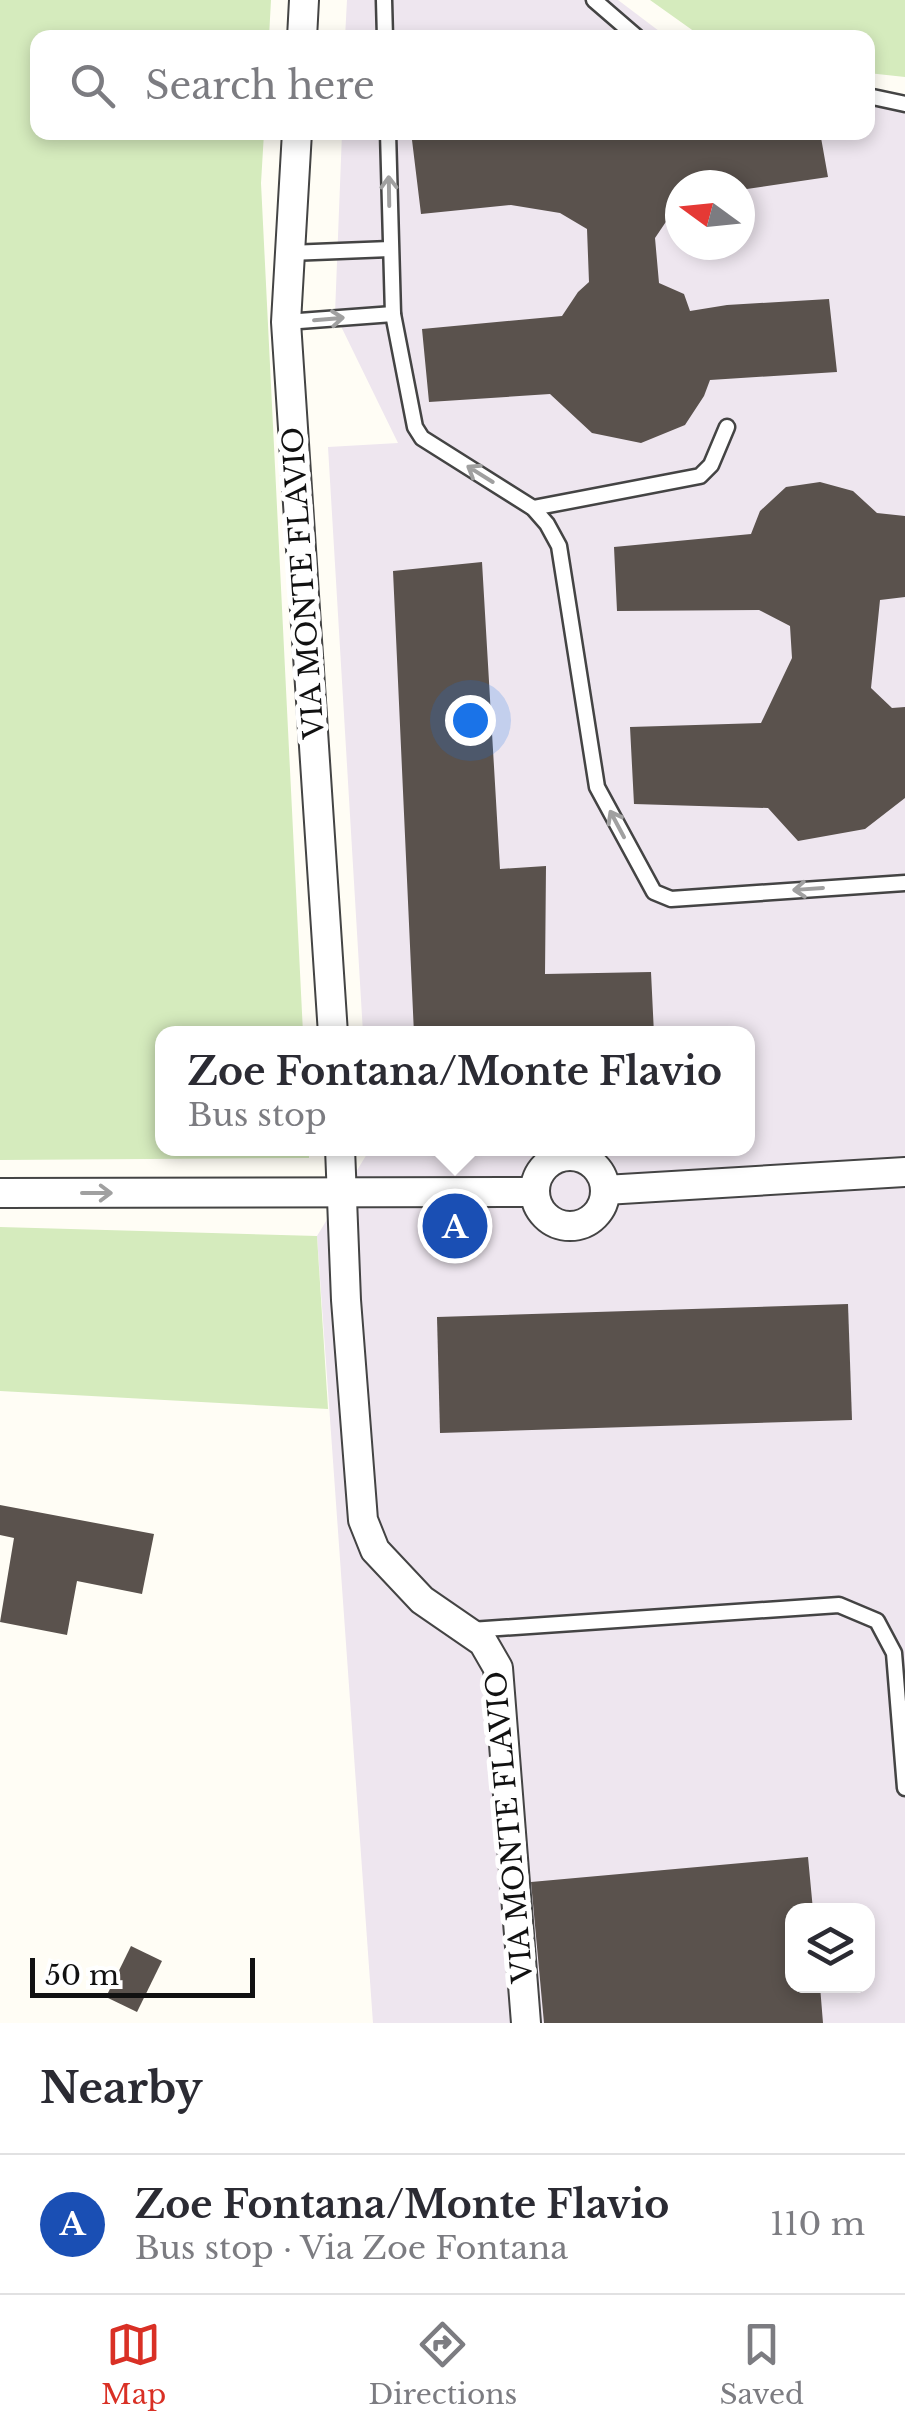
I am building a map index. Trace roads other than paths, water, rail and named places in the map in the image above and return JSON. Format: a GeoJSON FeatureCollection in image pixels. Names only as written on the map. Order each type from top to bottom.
{"type":"FeatureCollection","features":[{"type":"Feature","properties":{"kind":"street"},"geometry":{"type":"LineString","coordinates":[[302,30],[304,0]]}},
{"type":"Feature","properties":{"kind":"street","name":"VIA MONTE FLAVIO"},"geometry":{"type":"LineString","coordinates":[[296,140],[286,322],[332,1026]]}},
{"type":"Feature","properties":{"kind":"street","name":"VIA MONTE FLAVIO"},"geometry":{"type":"LineString","coordinates":[[341,1156],[362,1520],[375,1550],[422,1600],[483,1642],[498,1668],[526,2023]]}},
{"type":"Feature","properties":{"kind":"street"},"geometry":{"type":"LineString","coordinates":[[569,1156],[590,1162],[604,1180],[605,1190],[599,1212],[581,1225],[570,1227],[549,1220],[541,1212],[534,1192],[541,1170],[558,1157],[569,1156]]}},
{"type":"Feature","properties":{"kind":"street"},"geometry":{"type":"LineString","coordinates":[[605,1190],[905,1172]]}},
{"type":"Feature","properties":{"kind":"street"},"geometry":{"type":"LineString","coordinates":[[0,1193],[534,1192]]}},
{"type":"Feature","properties":{"kind":"lane"},"geometry":{"type":"LineString","coordinates":[[384,0],[385,30]]}},
{"type":"Feature","properties":{"kind":"lane"},"geometry":{"type":"LineString","coordinates":[[594,0],[629,30]]}},
{"type":"Feature","properties":{"kind":"lane"},"geometry":{"type":"LineString","coordinates":[[875,98],[905,104]]}},
{"type":"Feature","properties":{"kind":"lane"},"geometry":{"type":"LineString","coordinates":[[388,140],[393,314],[415,427],[422,438],[534,508],[547,524],[558,546],[597,787],[654,892],[671,900],[905,883]]}},
{"type":"Feature","properties":{"kind":"lane"},"geometry":{"type":"LineString","coordinates":[[288,253],[390,249]]}},
{"type":"Feature","properties":{"kind":"lane"},"geometry":{"type":"LineString","coordinates":[[286,322],[393,314]]}},
{"type":"Feature","properties":{"kind":"lane"},"geometry":{"type":"LineString","coordinates":[[534,508],[700,476],[711,465],[726,427]]}},
{"type":"Feature","properties":{"kind":"lane"},"geometry":{"type":"LineString","coordinates":[[470,1630],[839,1606],[877,1620],[894,1653],[905,1788]]}},
{"type":"Feature","properties":{"kind":"place","name":"Zoe Fontana/Monte Flavio"},"geometry":{"type":"Point","coordinates":[455,1226]}}]}
